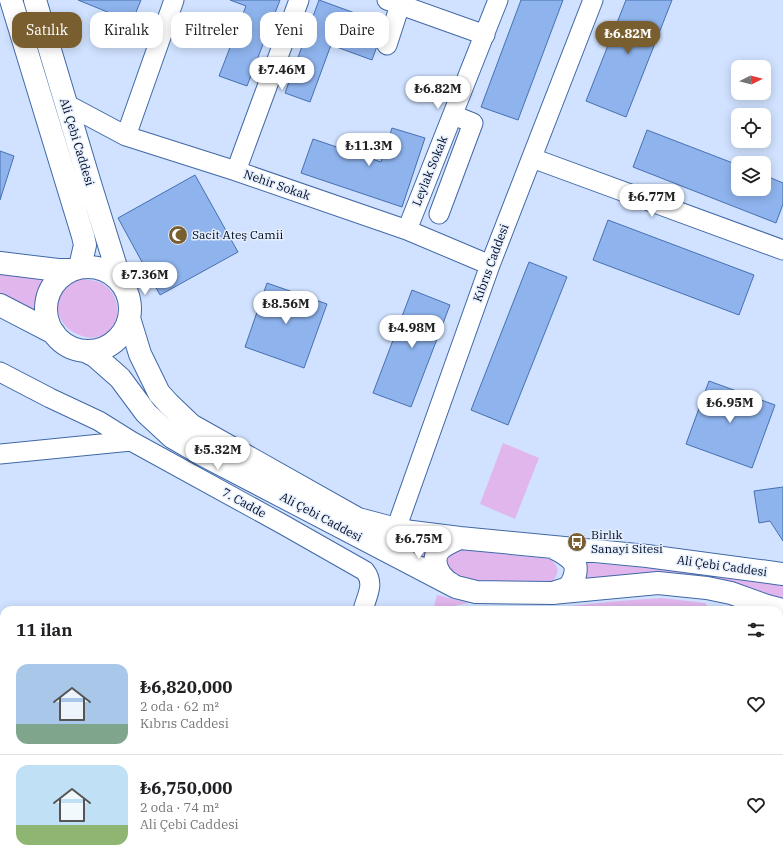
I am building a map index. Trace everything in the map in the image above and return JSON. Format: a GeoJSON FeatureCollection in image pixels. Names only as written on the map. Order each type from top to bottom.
{"type":"FeatureCollection","features":[{"type":"Feature","properties":{"kind":"main road","name":"Ali Çebi Caddesi"},"geometry":{"type":"LineString","coordinates":[[11,0],[85,245],[69,269]]}},
{"type":"Feature","properties":{"kind":"main road","name":"Ali Çebi Caddesi"},"geometry":{"type":"LineString","coordinates":[[35,0],[121,283]]}},
{"type":"Feature","properties":{"kind":"main road"},"geometry":{"type":"LineString","coordinates":[[0,263],[69,269],[98,268],[111,273],[121,283],[129,298],[130,308],[129,318],[125,329],[118,338],[108,346],[97,350],[85,351],[73,348],[62,342],[54,333],[48,322],[46,310],[47,298],[52,286],[69,269]]}},
{"type":"Feature","properties":{"kind":"main road"},"geometry":{"type":"LineString","coordinates":[[0,305],[54,333]]}},
{"type":"Feature","properties":{"kind":"main road","name":"Ali Çebi Caddesi"},"geometry":{"type":"LineString","coordinates":[[129,318],[140,354],[159,393],[168,404],[191,425],[358,519],[412,532],[647,556],[783,574]]}},
{"type":"Feature","properties":{"kind":"main road","name":"Ali Çebi Caddesi"},"geometry":{"type":"LineString","coordinates":[[85,351],[95,356],[120,378],[146,413],[172,437],[456,587],[476,592],[552,593],[658,583],[713,589],[731,593],[764,606]]}},
{"type":"Feature","properties":{"kind":"main road"},"geometry":{"type":"LineString","coordinates":[[456,587],[445,580],[439,573],[436,563],[439,550],[448,543],[460,538]]}},
{"type":"Feature","properties":{"kind":"main road"},"geometry":{"type":"LineString","coordinates":[[552,546],[566,554],[574,562],[575,571],[572,582],[567,588],[552,593]]}},
{"type":"Feature","properties":{"kind":"street"},"geometry":{"type":"LineString","coordinates":[[126,136],[174,0]]}},
{"type":"Feature","properties":{"kind":"street"},"geometry":{"type":"LineString","coordinates":[[236,171],[299,0]]}},
{"type":"Feature","properties":{"kind":"street","name":"Leylak Sokak"},"geometry":{"type":"LineString","coordinates":[[407,230],[498,0]]}},
{"type":"Feature","properties":{"kind":"street","name":"Kıbrıs Caddesi"},"geometry":{"type":"LineString","coordinates":[[396,529],[490,265],[593,0]]}},
{"type":"Feature","properties":{"kind":"street"},"geometry":{"type":"LineString","coordinates":[[389,33],[394,2],[484,35]]}},
{"type":"Feature","properties":{"kind":"street","name":"Nehir Sokak"},"geometry":{"type":"LineString","coordinates":[[66,104],[126,136],[236,171],[407,230],[490,265]]}},
{"type":"Feature","properties":{"kind":"street"},"geometry":{"type":"LineString","coordinates":[[439,214],[473,123],[453,114]]}},
{"type":"Feature","properties":{"kind":"street"},"geometry":{"type":"LineString","coordinates":[[532,158],[783,250]]}},
{"type":"Feature","properties":{"kind":"street","name":"7. Cadde"},"geometry":{"type":"LineString","coordinates":[[0,372],[99,421],[131,441],[365,571],[370,578],[370,586],[364,606]]}},
{"type":"Feature","properties":{"kind":"street"},"geometry":{"type":"LineString","coordinates":[[0,454],[131,441]]}},
{"type":"Feature","properties":{"kind":"shaded area"},"geometry":{"type":"Polygon","coordinates":[[[0,272],[45,279],[36,295],[37,313],[0,293],[0,272]]]}},
{"type":"Feature","properties":{"kind":"shaded area"},"geometry":{"type":"Polygon","coordinates":[[[84,279],[102,283],[110,290],[115,298],[117,308],[116,323],[109,332],[101,336],[91,338],[74,333],[63,323],[58,313],[59,297],[64,288],[72,281],[84,279]]]}},
{"type":"Feature","properties":{"kind":"shaded area"},"geometry":{"type":"Polygon","coordinates":[[[503,443],[539,458],[515,519],[480,504],[503,443]]]}},
{"type":"Feature","properties":{"kind":"shaded area"},"geometry":{"type":"Polygon","coordinates":[[[379,536],[425,542],[423,561],[379,536]]]}},
{"type":"Feature","properties":{"kind":"shaded area"},"geometry":{"type":"Polygon","coordinates":[[[454,549],[550,559],[556,565],[558,571],[550,584],[460,581],[446,566],[448,557],[454,549]]]}},
{"type":"Feature","properties":{"kind":"shaded area"},"geometry":{"type":"Polygon","coordinates":[[[579,562],[669,570],[783,585],[783,601],[580,582],[579,562]]]}},
{"type":"Feature","properties":{"kind":"shaded area"},"geometry":{"type":"Polygon","coordinates":[[[437,595],[469,603],[454,606],[434,606],[437,595]]]}},
{"type":"Feature","properties":{"kind":"shaded area"},"geometry":{"type":"Polygon","coordinates":[[[662,598],[705,603],[708,606],[570,606],[662,598]]]}},
{"type":"Feature","properties":{"kind":"building"},"geometry":{"type":"Polygon","coordinates":[[[78,0],[141,0],[136,12],[107,12],[78,0]]]}},
{"type":"Feature","properties":{"kind":"building"},"geometry":{"type":"Polygon","coordinates":[[[230,0],[280,0],[275,12],[260,12],[260,48],[262,48],[247,86],[219,76],[230,48],[252,48],[252,12],[244,12],[246,6],[230,0]]]}},
{"type":"Feature","properties":{"kind":"building"},"geometry":{"type":"Polygon","coordinates":[[[319,0],[352,12],[325,12],[325,48],[330,48],[310,102],[285,93],[301,48],[317,48],[317,12],[315,12],[319,0]]]}},
{"type":"Feature","properties":{"kind":"building"},"geometry":{"type":"Polygon","coordinates":[[[521,0],[563,0],[518,120],[481,107],[521,0]]]}},
{"type":"Feature","properties":{"kind":"building"},"geometry":{"type":"Polygon","coordinates":[[[626,0],[672,0],[626,117],[586,101],[626,0]]]}},
{"type":"Feature","properties":{"kind":"building"},"geometry":{"type":"Polygon","coordinates":[[[339,48],[376,48],[372,60],[339,48]]]}},
{"type":"Feature","properties":{"kind":"building"},"geometry":{"type":"Polygon","coordinates":[[[392,128],[425,138],[402,207],[301,173],[313,139],[381,162],[392,128]]]}},
{"type":"Feature","properties":{"kind":"building"},"geometry":{"type":"Polygon","coordinates":[[[647,130],[731,162],[731,196],[771,196],[771,178],[783,183],[783,204],[776,223],[633,167],[647,130]]]}},
{"type":"Feature","properties":{"kind":"building"},"geometry":{"type":"Polygon","coordinates":[[[0,151],[14,156],[0,200],[0,151]]]}},
{"type":"Feature","properties":{"kind":"building","name":"Sacit Ateş Camii"},"geometry":{"type":"Polygon","coordinates":[[[195,175],[238,252],[160,295],[118,218],[195,175]]]}},
{"type":"Feature","properties":{"kind":"building"},"geometry":{"type":"Polygon","coordinates":[[[608,220],[754,275],[739,315],[593,260],[608,220]]]}},
{"type":"Feature","properties":{"kind":"building"},"geometry":{"type":"Polygon","coordinates":[[[529,262],[567,277],[508,425],[471,410],[529,262]]]}},
{"type":"Feature","properties":{"kind":"building"},"geometry":{"type":"Polygon","coordinates":[[[267,283],[327,304],[304,368],[245,347],[267,283]]]}},
{"type":"Feature","properties":{"kind":"building"},"geometry":{"type":"Polygon","coordinates":[[[412,290],[450,305],[411,407],[373,393],[412,290]]]}},
{"type":"Feature","properties":{"kind":"building"},"geometry":{"type":"Polygon","coordinates":[[[709,381],[775,405],[752,468],[686,444],[709,381]]]}},
{"type":"Feature","properties":{"kind":"building"},"geometry":{"type":"Polygon","coordinates":[[[783,487],[783,541],[770,521],[759,523],[754,491],[783,487]]]}},
{"type":"Feature","properties":{"kind":"place","name":"Sacit Ateş Camii"},"geometry":{"type":"Point","coordinates":[178,235]}},
{"type":"Feature","properties":{"kind":"place","name":"Birlık Sanayi Sitesi"},"geometry":{"type":"Point","coordinates":[577,542]}}]}
